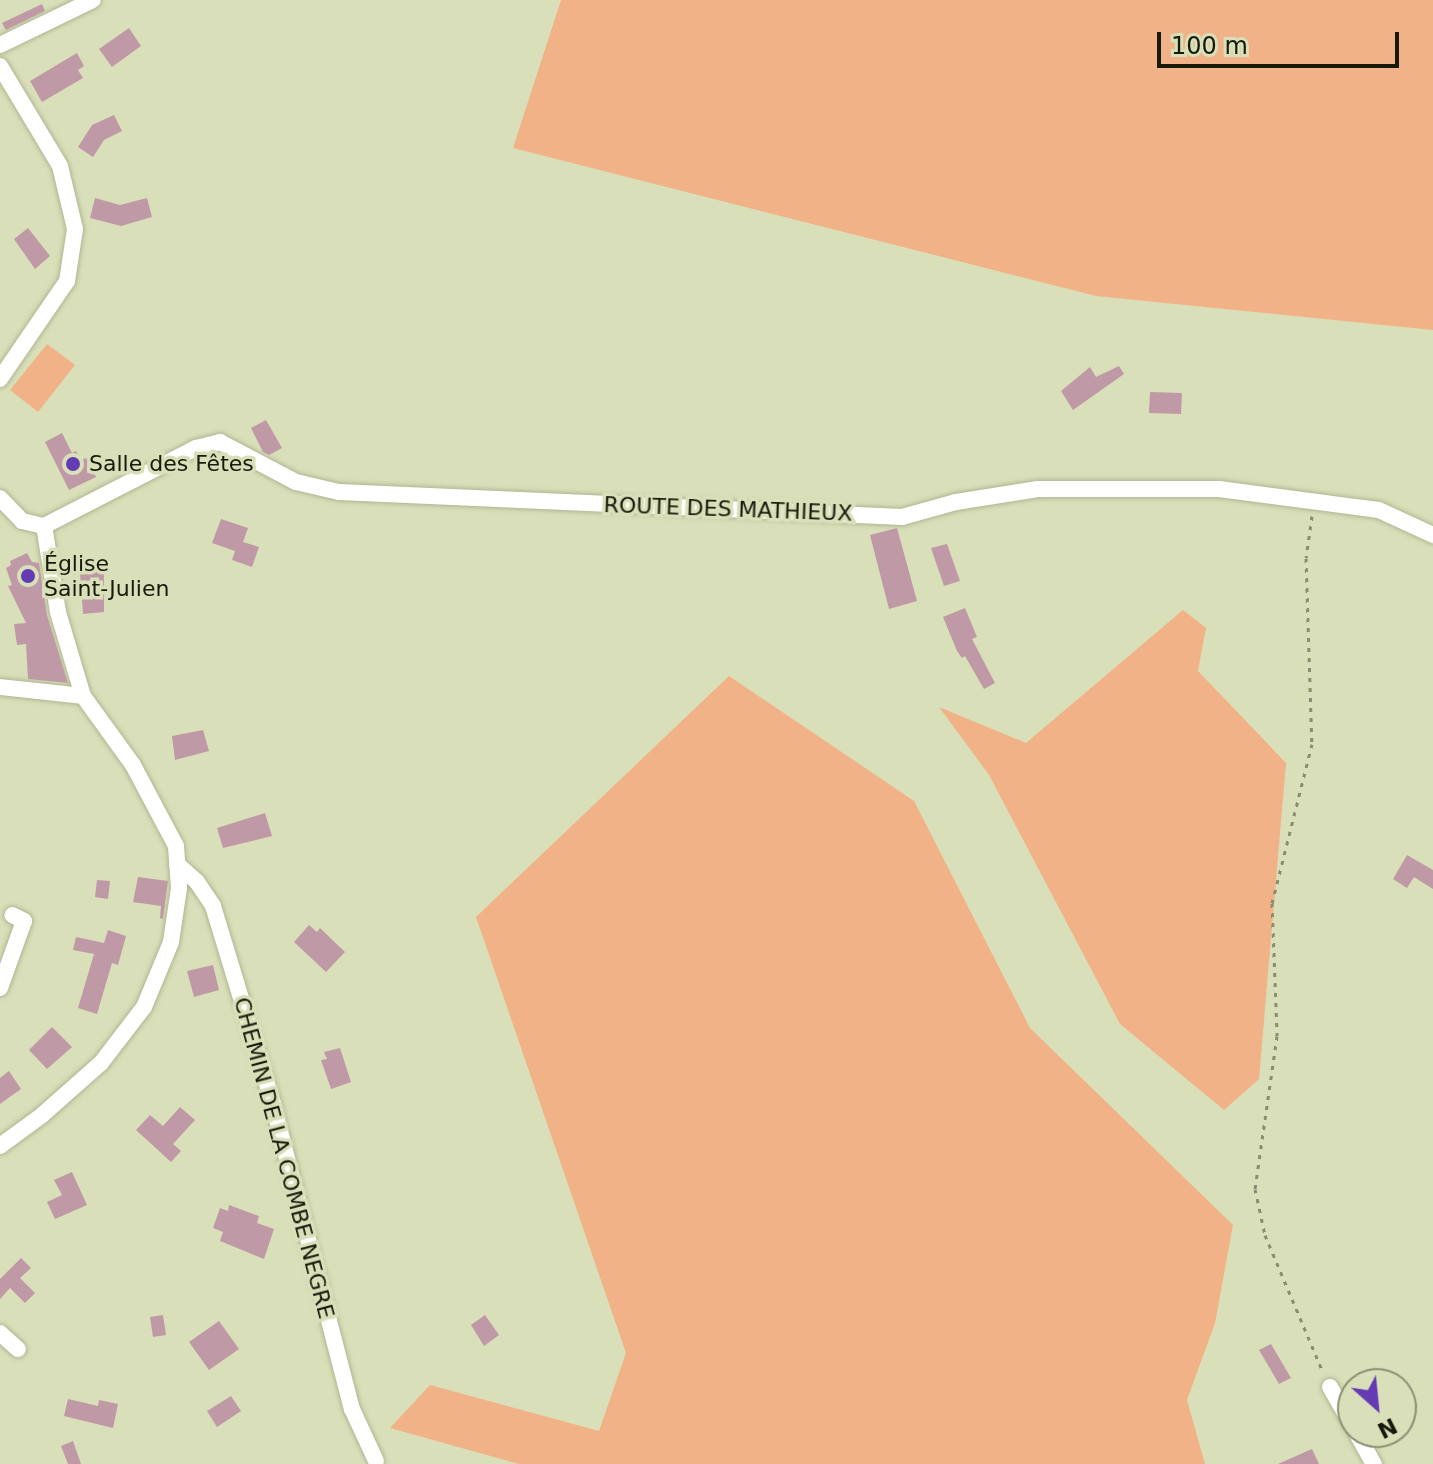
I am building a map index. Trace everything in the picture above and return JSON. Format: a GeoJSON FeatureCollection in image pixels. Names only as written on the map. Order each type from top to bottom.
{"type":"FeatureCollection","features":[{"type":"Feature","properties":{"kind":"street"},"geometry":{"type":"LineString","coordinates":[[0,45],[93,0]]}},
{"type":"Feature","properties":{"kind":"street"},"geometry":{"type":"LineString","coordinates":[[0,66],[60,166],[75,229],[67,281],[0,379]]}},
{"type":"Feature","properties":{"kind":"street","name":"ROUTE DES MATHIEUX"},"geometry":{"type":"LineString","coordinates":[[44,526],[196,448],[220,442],[296,482],[339,492],[902,517],[956,502],[1038,489],[1219,489],[1379,510],[1433,535]]}},
{"type":"Feature","properties":{"kind":"street"},"geometry":{"type":"LineString","coordinates":[[0,498],[22,521],[44,526],[58,612],[83,696],[133,765],[176,846],[179,888],[171,942],[144,1007],[101,1063],[41,1116],[0,1146]]}},
{"type":"Feature","properties":{"kind":"street"},"geometry":{"type":"LineString","coordinates":[[0,687],[83,696]]}},
{"type":"Feature","properties":{"kind":"street","name":"CHEMIN DE LA COMBE NEGRE"},"geometry":{"type":"LineString","coordinates":[[177,864],[197,882],[213,906],[273,1104],[352,1409],[376,1461]]}},
{"type":"Feature","properties":{"kind":"street"},"geometry":{"type":"LineString","coordinates":[[0,988],[24,921],[12,915]]}},
{"type":"Feature","properties":{"kind":"street"},"geometry":{"type":"LineString","coordinates":[[0,1333],[18,1349]]}},
{"type":"Feature","properties":{"kind":"street"},"geometry":{"type":"LineString","coordinates":[[1330,1387],[1337,1400]]}},
{"type":"Feature","properties":{"kind":"path"},"geometry":{"type":"LineString","coordinates":[[1314,502],[1306,558],[1312,744],[1272,903],[1277,1036],[1255,1189],[1265,1235],[1330,1387]]}},
{"type":"Feature","properties":{"kind":"shaded area"},"geometry":{"type":"Polygon","coordinates":[[[561,0],[1433,0],[1433,330],[1096,296],[513,148],[561,0]]]}},
{"type":"Feature","properties":{"kind":"shaded area"},"geometry":{"type":"Polygon","coordinates":[[[47,344],[75,365],[38,412],[10,390],[47,344]]]}},
{"type":"Feature","properties":{"kind":"shaded area"},"geometry":{"type":"Polygon","coordinates":[[[1183,610],[1206,628],[1198,671],[1286,763],[1259,1079],[1224,1110],[1120,1024],[989,775],[939,707],[1026,743],[1183,610]]]}},
{"type":"Feature","properties":{"kind":"shaded area"},"geometry":{"type":"Polygon","coordinates":[[[729,676],[914,801],[1030,1028],[1233,1225],[1215,1323],[1187,1400],[1205,1464],[519,1464],[390,1428],[430,1385],[599,1431],[626,1353],[476,917],[729,676]]]}},
{"type":"Feature","properties":{"kind":"building"},"geometry":{"type":"Polygon","coordinates":[[[42,4],[45,11],[6,30],[2,23],[42,4]]]}},
{"type":"Feature","properties":{"kind":"building"},"geometry":{"type":"Polygon","coordinates":[[[129,28],[141,46],[112,67],[99,49],[129,28]]]}},
{"type":"Feature","properties":{"kind":"building"},"geometry":{"type":"Polygon","coordinates":[[[77,53],[84,66],[78,70],[83,78],[42,102],[30,81],[77,53]]]}},
{"type":"Feature","properties":{"kind":"building"},"geometry":{"type":"Polygon","coordinates":[[[114,115],[122,131],[104,140],[93,157],[78,147],[92,125],[114,115]]]}},
{"type":"Feature","properties":{"kind":"building"},"geometry":{"type":"Polygon","coordinates":[[[95,198],[120,205],[147,198],[152,217],[121,226],[90,218],[95,198]]]}},
{"type":"Feature","properties":{"kind":"building"},"geometry":{"type":"Polygon","coordinates":[[[28,228],[50,256],[35,269],[14,239],[28,228]]]}},
{"type":"Feature","properties":{"kind":"building"},"geometry":{"type":"Polygon","coordinates":[[[1119,366],[1124,374],[1073,410],[1061,391],[1090,367],[1096,377],[1119,366]]]}},
{"type":"Feature","properties":{"kind":"building"},"geometry":{"type":"Polygon","coordinates":[[[1150,392],[1182,393],[1181,414],[1149,413],[1150,392]]]}},
{"type":"Feature","properties":{"kind":"building"},"geometry":{"type":"Polygon","coordinates":[[[266,420],[282,448],[269,455],[263,452],[251,428],[266,420]]]}},
{"type":"Feature","properties":{"kind":"building","name":"Salle des Fêtes"},"geometry":{"type":"Polygon","coordinates":[[[62,433],[72,453],[76,451],[81,460],[86,458],[96,477],[69,490],[45,442],[62,433]]]}},
{"type":"Feature","properties":{"kind":"building"},"geometry":{"type":"Polygon","coordinates":[[[221,519],[248,528],[243,542],[259,547],[252,567],[232,560],[235,551],[212,543],[221,519]]]}},
{"type":"Feature","properties":{"kind":"building"},"geometry":{"type":"Polygon","coordinates":[[[897,528],[917,601],[889,609],[870,535],[897,528]]]}},
{"type":"Feature","properties":{"kind":"building"},"geometry":{"type":"Polygon","coordinates":[[[947,544],[960,581],[944,586],[931,548],[947,544]]]}},
{"type":"Feature","properties":{"kind":"building"},"geometry":{"type":"Polygon","coordinates":[[[27,553],[32,562],[39,563],[47,615],[68,683],[28,679],[26,644],[17,645],[14,624],[26,623],[8,586],[12,585],[6,568],[11,565],[10,561],[27,553]]]}},
{"type":"Feature","properties":{"kind":"building"},"geometry":{"type":"Polygon","coordinates":[[[104,559],[104,612],[83,614],[79,560],[104,559]]]}},
{"type":"Feature","properties":{"kind":"building"},"geometry":{"type":"Polygon","coordinates":[[[965,608],[977,637],[972,639],[995,683],[984,689],[965,656],[962,658],[957,651],[943,617],[965,608]]]}},
{"type":"Feature","properties":{"kind":"building"},"geometry":{"type":"Polygon","coordinates":[[[203,730],[209,751],[175,760],[172,736],[203,730]]]}},
{"type":"Feature","properties":{"kind":"building"},"geometry":{"type":"Polygon","coordinates":[[[265,813],[272,836],[223,848],[217,828],[265,813]]]}},
{"type":"Feature","properties":{"kind":"building"},"geometry":{"type":"Polygon","coordinates":[[[1407,855],[1433,870],[1433,889],[1414,877],[1407,888],[1393,879],[1407,855]]]}},
{"type":"Feature","properties":{"kind":"building"},"geometry":{"type":"Polygon","coordinates":[[[138,877],[168,881],[163,919],[160,918],[161,906],[133,902],[138,877]]]}},
{"type":"Feature","properties":{"kind":"building"},"geometry":{"type":"Polygon","coordinates":[[[97,880],[110,881],[108,899],[95,897],[97,880]]]}},
{"type":"Feature","properties":{"kind":"building"},"geometry":{"type":"Polygon","coordinates":[[[309,925],[317,932],[320,928],[345,952],[326,972],[294,942],[309,925]]]}},
{"type":"Feature","properties":{"kind":"building"},"geometry":{"type":"Polygon","coordinates":[[[108,930],[126,936],[118,965],[112,963],[97,1014],[78,1008],[94,954],[73,950],[76,937],[104,943],[108,930]]]}},
{"type":"Feature","properties":{"kind":"building"},"geometry":{"type":"Polygon","coordinates":[[[213,965],[219,990],[194,997],[187,971],[213,965]]]}},
{"type":"Feature","properties":{"kind":"building"},"geometry":{"type":"Polygon","coordinates":[[[52,1027],[72,1047],[47,1069],[29,1050],[52,1027]]]}},
{"type":"Feature","properties":{"kind":"building"},"geometry":{"type":"Polygon","coordinates":[[[340,1048],[351,1082],[331,1089],[321,1060],[327,1059],[324,1052],[340,1048]]]}},
{"type":"Feature","properties":{"kind":"building"},"geometry":{"type":"Polygon","coordinates":[[[9,1071],[21,1089],[0,1104],[0,1078],[9,1071]]]}},
{"type":"Feature","properties":{"kind":"building"},"geometry":{"type":"Polygon","coordinates":[[[180,1107],[195,1120],[173,1144],[181,1151],[171,1162],[136,1130],[150,1115],[163,1126],[180,1107]]]}},
{"type":"Feature","properties":{"kind":"building"},"geometry":{"type":"Polygon","coordinates":[[[72,1172],[87,1205],[55,1219],[47,1202],[62,1195],[54,1180],[72,1172]]]}},
{"type":"Feature","properties":{"kind":"building"},"geometry":{"type":"Polygon","coordinates":[[[229,1205],[259,1216],[257,1223],[274,1229],[264,1259],[220,1241],[223,1232],[213,1228],[220,1208],[228,1211],[229,1205]]]}},
{"type":"Feature","properties":{"kind":"building"},"geometry":{"type":"Polygon","coordinates":[[[21,1258],[31,1268],[20,1278],[35,1293],[25,1303],[10,1288],[0,1299],[0,1279],[21,1258]]]}},
{"type":"Feature","properties":{"kind":"building"},"geometry":{"type":"Polygon","coordinates":[[[163,1315],[166,1335],[153,1337],[150,1317],[163,1315]]]}},
{"type":"Feature","properties":{"kind":"building"},"geometry":{"type":"Polygon","coordinates":[[[485,1315],[499,1335],[484,1346],[471,1325],[485,1315]]]}},
{"type":"Feature","properties":{"kind":"building"},"geometry":{"type":"Polygon","coordinates":[[[219,1321],[239,1349],[209,1370],[189,1342],[219,1321]]]}},
{"type":"Feature","properties":{"kind":"building"},"geometry":{"type":"Polygon","coordinates":[[[1271,1344],[1291,1378],[1279,1384],[1259,1350],[1271,1344]]]}},
{"type":"Feature","properties":{"kind":"building"},"geometry":{"type":"Polygon","coordinates":[[[231,1396],[241,1411],[217,1427],[207,1411],[231,1396]]]}},
{"type":"Feature","properties":{"kind":"building"},"geometry":{"type":"Polygon","coordinates":[[[68,1399],[98,1406],[99,1400],[118,1404],[113,1428],[64,1416],[68,1399]]]}},
{"type":"Feature","properties":{"kind":"building"},"geometry":{"type":"Polygon","coordinates":[[[73,1441],[81,1464],[68,1464],[61,1446],[73,1441]]]}},
{"type":"Feature","properties":{"kind":"building"},"geometry":{"type":"Polygon","coordinates":[[[1312,1449],[1319,1464],[1278,1464],[1312,1449]]]}},
{"type":"Feature","properties":{"kind":"place","name":"Salle des Fêtes"},"geometry":{"type":"Point","coordinates":[73,464]}},
{"type":"Feature","properties":{"kind":"place","name":"Église Saint-Julien"},"geometry":{"type":"Point","coordinates":[28,576]}}]}
